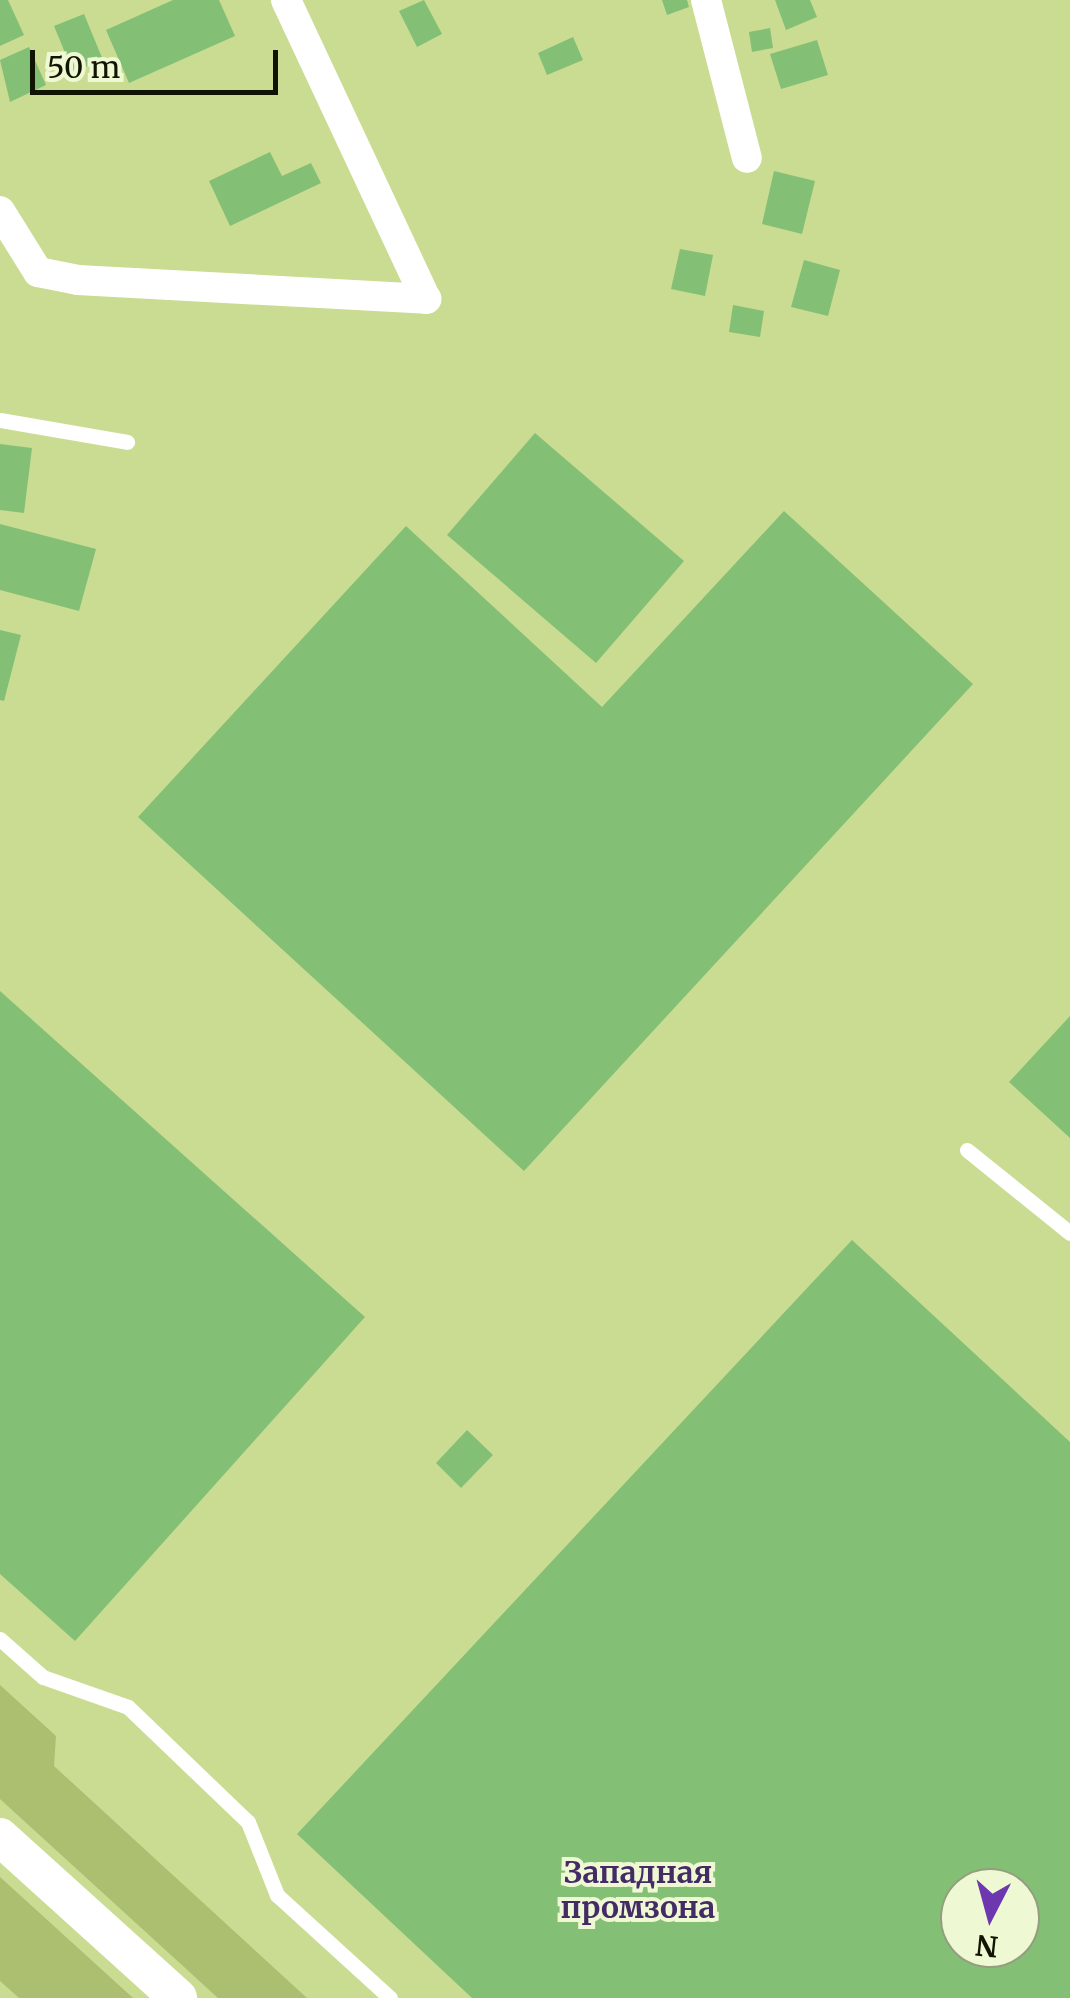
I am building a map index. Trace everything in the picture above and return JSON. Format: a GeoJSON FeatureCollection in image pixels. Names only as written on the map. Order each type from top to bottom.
{"type":"FeatureCollection","features":[{"type":"Feature","properties":{"kind":"street"},"geometry":{"type":"LineString","coordinates":[[0,211],[38,272],[78,280],[426,299],[286,0]]}},
{"type":"Feature","properties":{"kind":"street"},"geometry":{"type":"LineString","coordinates":[[706,0],[747,158]]}},
{"type":"Feature","properties":{"kind":"street"},"geometry":{"type":"LineString","coordinates":[[0,1838],[178,1998]]}},
{"type":"Feature","properties":{"kind":"lane"},"geometry":{"type":"LineString","coordinates":[[0,420],[127,442]]}},
{"type":"Feature","properties":{"kind":"lane"},"geometry":{"type":"LineString","coordinates":[[967,1150],[1070,1233]]}},
{"type":"Feature","properties":{"kind":"lane"},"geometry":{"type":"LineString","coordinates":[[0,1639],[43,1677],[128,1707],[248,1822],[277,1895],[390,1998]]}},
{"type":"Feature","properties":{"kind":"green space"},"geometry":{"type":"Polygon","coordinates":[[[0,1685],[56,1736],[54,1766],[307,1998],[218,1998],[0,1799],[0,1685]]]}},
{"type":"Feature","properties":{"kind":"green space"},"geometry":{"type":"Polygon","coordinates":[[[0,1877],[133,1998],[19,1998],[0,1981],[0,1877]]]}},
{"type":"Feature","properties":{"kind":"building"},"geometry":{"type":"Polygon","coordinates":[[[0,0],[8,0],[24,35],[0,46],[0,0]]]}},
{"type":"Feature","properties":{"kind":"building"},"geometry":{"type":"Polygon","coordinates":[[[173,0],[219,0],[235,36],[129,83],[106,30],[173,0]]]}},
{"type":"Feature","properties":{"kind":"building"},"geometry":{"type":"Polygon","coordinates":[[[424,0],[442,34],[417,47],[399,11],[424,0]]]}},
{"type":"Feature","properties":{"kind":"building"},"geometry":{"type":"Polygon","coordinates":[[[662,0],[687,0],[689,7],[667,15],[662,0]]]}},
{"type":"Feature","properties":{"kind":"building"},"geometry":{"type":"Polygon","coordinates":[[[775,0],[810,0],[817,17],[786,30],[775,0]]]}},
{"type":"Feature","properties":{"kind":"building"},"geometry":{"type":"Polygon","coordinates":[[[84,14],[103,60],[73,72],[54,26],[84,14]]]}},
{"type":"Feature","properties":{"kind":"building"},"geometry":{"type":"Polygon","coordinates":[[[770,28],[773,48],[752,52],[749,32],[770,28]]]}},
{"type":"Feature","properties":{"kind":"building"},"geometry":{"type":"Polygon","coordinates":[[[573,37],[583,60],[547,75],[538,53],[573,37]]]}},
{"type":"Feature","properties":{"kind":"building"},"geometry":{"type":"Polygon","coordinates":[[[817,40],[828,75],[781,89],[770,54],[817,40]]]}},
{"type":"Feature","properties":{"kind":"building"},"geometry":{"type":"Polygon","coordinates":[[[29,47],[46,85],[10,102],[0,60],[29,47]]]}},
{"type":"Feature","properties":{"kind":"building"},"geometry":{"type":"Polygon","coordinates":[[[270,152],[282,176],[311,163],[321,183],[230,226],[209,181],[270,152]]]}},
{"type":"Feature","properties":{"kind":"building"},"geometry":{"type":"Polygon","coordinates":[[[774,171],[815,181],[802,234],[762,224],[774,171]]]}},
{"type":"Feature","properties":{"kind":"building"},"geometry":{"type":"Polygon","coordinates":[[[680,249],[713,255],[705,296],[671,289],[680,249]]]}},
{"type":"Feature","properties":{"kind":"building"},"geometry":{"type":"Polygon","coordinates":[[[804,260],[840,270],[828,316],[791,307],[804,260]]]}},
{"type":"Feature","properties":{"kind":"building"},"geometry":{"type":"Polygon","coordinates":[[[733,305],[764,311],[760,337],[729,332],[733,305]]]}},
{"type":"Feature","properties":{"kind":"building"},"geometry":{"type":"Polygon","coordinates":[[[535,433],[684,561],[596,663],[447,535],[535,433]]]}},
{"type":"Feature","properties":{"kind":"building"},"geometry":{"type":"Polygon","coordinates":[[[0,444],[32,448],[24,513],[0,510],[0,444]]]}},
{"type":"Feature","properties":{"kind":"building"},"geometry":{"type":"Polygon","coordinates":[[[784,511],[973,684],[524,1171],[138,817],[406,526],[602,707],[784,511]]]}},
{"type":"Feature","properties":{"kind":"building"},"geometry":{"type":"Polygon","coordinates":[[[0,524],[96,549],[79,611],[0,590],[0,524]]]}},
{"type":"Feature","properties":{"kind":"building"},"geometry":{"type":"Polygon","coordinates":[[[0,630],[21,635],[4,701],[0,700],[0,630]]]}},
{"type":"Feature","properties":{"kind":"building"},"geometry":{"type":"Polygon","coordinates":[[[0,991],[365,1317],[75,1641],[0,1574],[0,991]]]}},
{"type":"Feature","properties":{"kind":"building"},"geometry":{"type":"Polygon","coordinates":[[[1070,1016],[1070,1138],[1009,1082],[1070,1016]]]}},
{"type":"Feature","properties":{"kind":"building"},"geometry":{"type":"Polygon","coordinates":[[[852,1240],[1070,1442],[1070,1998],[472,1998],[297,1834],[852,1240]]]}},
{"type":"Feature","properties":{"kind":"building"},"geometry":{"type":"Polygon","coordinates":[[[467,1430],[493,1455],[461,1488],[436,1463],[467,1430]]]}},
{"type":"Feature","properties":{"kind":"district","name":"Западная промзона"},"geometry":{"type":"Point","coordinates":[638,1889]}}]}
